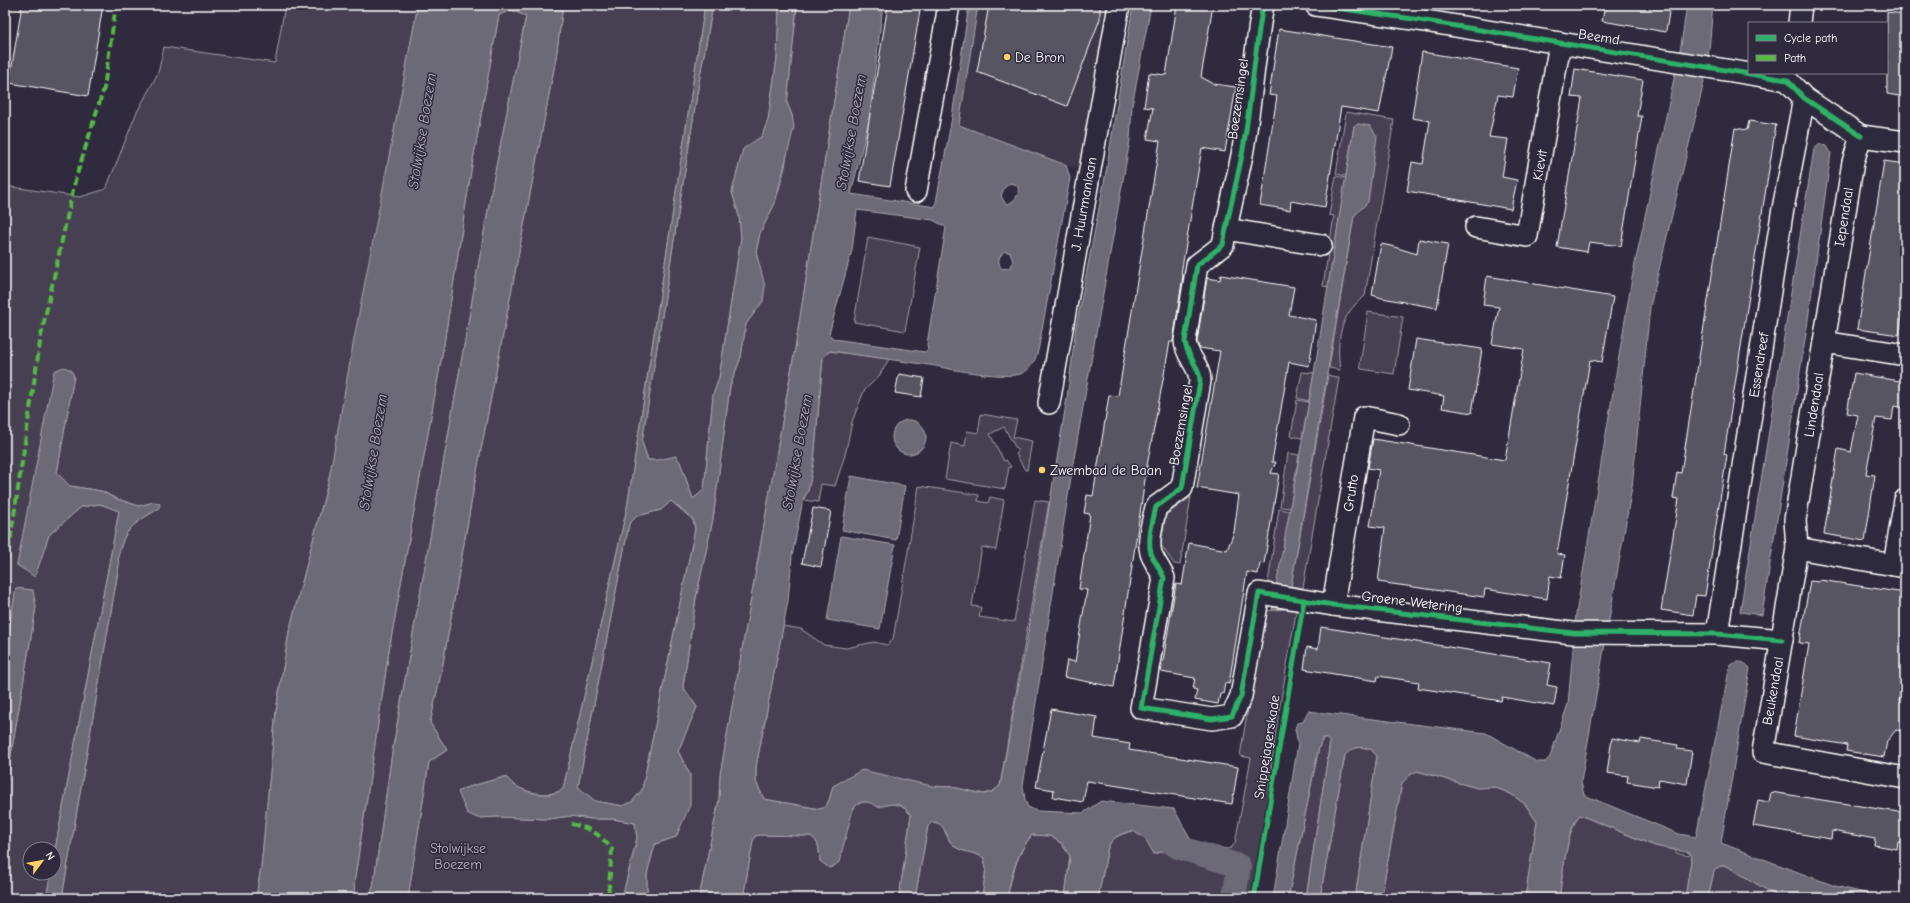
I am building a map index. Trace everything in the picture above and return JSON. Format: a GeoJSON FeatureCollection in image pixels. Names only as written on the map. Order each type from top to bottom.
{"type":"FeatureCollection","features":[{"type":"Feature","properties":{"kind":"street"},"geometry":{"type":"LineString","coordinates":[[916,191],[949,5]]}},
{"type":"Feature","properties":{"kind":"street","name":"J. Huurmanlaan"},"geometry":{"type":"LineString","coordinates":[[1049,402],[1119,5]]}},
{"type":"Feature","properties":{"kind":"street","name":"Boezemsingel"},"geometry":{"type":"LineString","coordinates":[[1141,708],[1164,578],[1160,567],[1151,554],[1150,542],[1154,515],[1156,506],[1182,488],[1200,381],[1200,372],[1185,350],[1184,341],[1198,265],[1223,245],[1242,156],[1255,69],[1256,43],[1264,5]]}},
{"type":"Feature","properties":{"kind":"street","name":"Beemd"},"geometry":{"type":"LineString","coordinates":[[1316,5],[1387,10],[1560,43],[1713,69],[1748,73]]}},
{"type":"Feature","properties":{"kind":"street"},"geometry":{"type":"LineString","coordinates":[[1799,22],[1801,5]]}},
{"type":"Feature","properties":{"kind":"street","name":"Kievit"},"geometry":{"type":"LineString","coordinates":[[1476,227],[1527,236],[1560,43]]}},
{"type":"Feature","properties":{"kind":"street","name":"Beemd"},"geometry":{"type":"LineString","coordinates":[[1760,74],[1788,77],[1804,98],[1861,136]]}},
{"type":"Feature","properties":{"kind":"street","name":"Essendreef"},"geometry":{"type":"LineString","coordinates":[[1717,634],[1782,214],[1804,98]]}},
{"type":"Feature","properties":{"kind":"street"},"geometry":{"type":"LineString","coordinates":[[1861,136],[1905,142]]}},
{"type":"Feature","properties":{"kind":"street","name":"Iependaal"},"geometry":{"type":"LineString","coordinates":[[1824,342],[1853,162],[1861,136]]}},
{"type":"Feature","properties":{"kind":"street"},"geometry":{"type":"LineString","coordinates":[[1226,229],[1321,245]]}},
{"type":"Feature","properties":{"kind":"street"},"geometry":{"type":"LineString","coordinates":[[1824,342],[1905,355]]}},
{"type":"Feature","properties":{"kind":"street","name":"Lindendaal"},"geometry":{"type":"LineString","coordinates":[[1797,548],[1795,520],[1824,342]]}},
{"type":"Feature","properties":{"kind":"street","name":"Grutto"},"geometry":{"type":"LineString","coordinates":[[1333,605],[1364,416],[1399,424]]}},
{"type":"Feature","properties":{"kind":"street"},"geometry":{"type":"LineString","coordinates":[[1797,548],[1899,566],[1905,500]]}},
{"type":"Feature","properties":{"kind":"street","name":"Beukendaal"},"geometry":{"type":"LineString","coordinates":[[1797,548],[1763,752],[1905,778]]}},
{"type":"Feature","properties":{"kind":"street","name":"Groene Wetering"},"geometry":{"type":"LineString","coordinates":[[1141,708],[1212,719],[1232,716],[1241,696],[1258,593],[1333,605],[1573,633],[1717,634],[1782,640]]}},
{"type":"Feature","properties":{"kind":"shaded area"},"geometry":{"type":"Polygon","coordinates":[[[978,5],[1108,5],[1083,171],[959,125],[978,5]]]}},
{"type":"Feature","properties":{"kind":"green space"},"geometry":{"type":"Polygon","coordinates":[[[285,5],[418,5],[329,479],[289,632],[276,711],[261,867],[256,898],[62,898],[119,565],[119,553],[123,539],[131,528],[158,509],[154,502],[139,506],[117,499],[101,491],[70,486],[57,473],[74,376],[17,565],[35,576],[49,535],[81,507],[100,504],[119,511],[57,841],[22,841],[22,881],[49,881],[46,898],[5,898],[5,790],[36,607],[16,588],[5,652],[5,186],[80,197],[106,189],[136,114],[158,73],[164,47],[275,63],[285,5]]]}},
{"type":"Feature","properties":{"kind":"green space","name":"Stolwijkse Boezem"},"geometry":{"type":"Polygon","coordinates":[[[563,5],[705,5],[627,508],[563,789],[558,792],[545,794],[532,792],[519,788],[504,777],[465,788],[458,792],[477,818],[498,817],[548,819],[571,816],[591,819],[613,819],[635,823],[637,838],[622,898],[408,898],[429,762],[447,750],[430,723],[442,669],[475,481],[556,58],[563,5]]]}},
{"type":"Feature","properties":{"kind":"green space"},"geometry":{"type":"Polygon","coordinates":[[[713,5],[779,5],[779,9],[777,58],[768,120],[762,136],[743,150],[732,192],[739,216],[741,238],[719,378],[713,395],[704,490],[693,499],[680,462],[648,460],[642,442],[699,82],[713,5]]]}},
{"type":"Feature","properties":{"kind":"green space"},"geometry":{"type":"Polygon","coordinates":[[[797,5],[849,5],[796,343],[720,775],[719,800],[699,898],[647,898],[647,874],[655,844],[676,837],[690,775],[678,751],[697,707],[683,687],[696,598],[713,519],[730,386],[741,357],[746,324],[763,301],[756,252],[760,233],[775,203],[785,168],[792,115],[787,103],[797,5]]]}},
{"type":"Feature","properties":{"kind":"green space"},"geometry":{"type":"Polygon","coordinates":[[[511,10],[526,16],[493,182],[392,753],[373,888],[367,898],[355,898],[354,884],[389,650],[444,344],[471,171],[499,15],[511,10]]]}},
{"type":"Feature","properties":{"kind":"green space"},"geometry":{"type":"Polygon","coordinates":[[[1346,112],[1394,120],[1365,296],[1350,311],[1345,320],[1339,349],[1340,370],[1329,368],[1354,215],[1368,202],[1354,126],[1346,176],[1336,174],[1346,112]]]}},
{"type":"Feature","properties":{"kind":"green space"},"geometry":{"type":"Polygon","coordinates":[[[1336,176],[1346,178],[1328,287],[1323,286],[1334,216],[1329,215],[1336,176]]]}},
{"type":"Feature","properties":{"kind":"green space"},"geometry":{"type":"Polygon","coordinates":[[[868,237],[920,247],[905,331],[854,322],[868,237]]]}},
{"type":"Feature","properties":{"kind":"green space"},"geometry":{"type":"Polygon","coordinates":[[[1368,312],[1403,317],[1394,374],[1361,369],[1360,365],[1368,312]]]}},
{"type":"Feature","properties":{"kind":"green space"},"geometry":{"type":"Polygon","coordinates":[[[830,351],[889,359],[879,376],[864,391],[852,422],[845,455],[835,486],[821,484],[818,502],[803,500],[808,491],[814,461],[823,357],[830,351]]]}},
{"type":"Feature","properties":{"kind":"green space"},"geometry":{"type":"Polygon","coordinates":[[[1302,372],[1314,373],[1309,401],[1297,398],[1302,372]]]}},
{"type":"Feature","properties":{"kind":"green space"},"geometry":{"type":"Polygon","coordinates":[[[1328,375],[1339,378],[1303,588],[1291,586],[1328,375]]]}},
{"type":"Feature","properties":{"kind":"green space"},"geometry":{"type":"Polygon","coordinates":[[[1297,400],[1309,402],[1302,438],[1291,436],[1297,400]]]}},
{"type":"Feature","properties":{"kind":"green space"},"geometry":{"type":"Polygon","coordinates":[[[981,414],[1017,420],[1013,437],[1032,441],[1027,470],[1025,470],[1016,454],[1018,452],[1004,427],[990,434],[1004,461],[1006,460],[1011,467],[1009,467],[1005,489],[945,479],[951,443],[965,446],[967,431],[978,433],[981,414]]]}},
{"type":"Feature","properties":{"kind":"green space"},"geometry":{"type":"Polygon","coordinates":[[[1288,453],[1299,455],[1290,508],[1280,507],[1288,453]]]}},
{"type":"Feature","properties":{"kind":"green space"},"geometry":{"type":"Polygon","coordinates":[[[919,486],[979,495],[978,501],[988,503],[990,497],[1004,500],[996,550],[982,547],[972,606],[981,607],[979,617],[1014,622],[1035,500],[1049,502],[1000,786],[992,792],[984,794],[952,787],[833,786],[828,803],[820,809],[764,799],[756,782],[756,767],[783,626],[801,629],[824,645],[846,648],[874,642],[887,645],[893,639],[919,486]]]}},
{"type":"Feature","properties":{"kind":"green space"},"geometry":{"type":"Polygon","coordinates":[[[1191,497],[1180,565],[1174,564],[1161,545],[1166,515],[1191,497]]]}},
{"type":"Feature","properties":{"kind":"green space"},"geometry":{"type":"Polygon","coordinates":[[[671,501],[693,520],[695,529],[642,790],[632,802],[623,806],[595,801],[578,787],[629,524],[637,516],[661,510],[671,501]]]}},
{"type":"Feature","properties":{"kind":"green space"},"geometry":{"type":"Polygon","coordinates":[[[1279,509],[1290,511],[1278,585],[1268,583],[1279,509]]]}},
{"type":"Feature","properties":{"kind":"green space"},"geometry":{"type":"Polygon","coordinates":[[[1297,607],[1278,717],[1254,898],[1241,898],[1243,889],[1226,886],[1223,898],[1098,898],[1108,847],[1112,840],[1122,834],[1133,831],[1145,838],[1155,854],[1192,842],[1227,849],[1231,848],[1235,843],[1251,758],[1240,756],[1263,618],[1265,612],[1267,611],[1297,607]]]}},
{"type":"Feature","properties":{"kind":"green space"},"geometry":{"type":"Polygon","coordinates":[[[1323,738],[1328,739],[1330,742],[1306,898],[1288,898],[1319,747],[1323,738]]]}},
{"type":"Feature","properties":{"kind":"green space"},"geometry":{"type":"Polygon","coordinates":[[[1361,747],[1371,749],[1377,756],[1355,898],[1320,898],[1345,755],[1351,749],[1361,747]]]}},
{"type":"Feature","properties":{"kind":"green space"},"geometry":{"type":"Polygon","coordinates":[[[1417,771],[1477,788],[1494,787],[1511,794],[1525,804],[1537,822],[1525,898],[1381,898],[1402,783],[1410,775],[1417,771]]]}},
{"type":"Feature","properties":{"kind":"green space"},"geometry":{"type":"Polygon","coordinates":[[[871,802],[878,807],[893,804],[900,806],[911,815],[899,898],[743,898],[753,840],[755,836],[810,836],[817,843],[820,861],[857,804],[871,802]]]}},
{"type":"Feature","properties":{"kind":"green space"},"geometry":{"type":"Polygon","coordinates":[[[1580,815],[1655,846],[1676,850],[1676,853],[1689,856],[1690,853],[1692,855],[1685,898],[1559,898],[1568,842],[1575,821],[1580,815]]]}},
{"type":"Feature","properties":{"kind":"green space"},"geometry":{"type":"Polygon","coordinates":[[[932,822],[942,824],[948,838],[954,846],[960,850],[984,858],[986,868],[982,898],[915,898],[928,826],[932,822]]]}},
{"type":"Feature","properties":{"kind":"green space"},"geometry":{"type":"Polygon","coordinates":[[[1032,835],[1050,836],[1061,843],[1070,856],[1065,898],[1007,898],[1013,873],[1022,849],[1032,835]]]}},
{"type":"Feature","properties":{"kind":"green space"},"geometry":{"type":"Polygon","coordinates":[[[1720,866],[1727,866],[1780,898],[1708,898],[1714,871],[1720,866]]]}},
{"type":"Feature","properties":{"kind":"water","name":"Stolwijkse Boezem"},"geometry":{"type":"Polygon","coordinates":[[[418,5],[563,5],[556,58],[475,481],[442,669],[430,723],[447,750],[429,762],[408,898],[367,898],[373,888],[392,753],[493,182],[526,16],[511,10],[499,15],[471,171],[444,344],[389,650],[354,884],[355,898],[256,898],[261,867],[276,711],[289,632],[329,479],[355,334],[418,5]]]}},
{"type":"Feature","properties":{"kind":"water"},"geometry":{"type":"Polygon","coordinates":[[[705,5],[713,5],[699,82],[642,442],[648,460],[658,460],[676,456],[680,462],[693,499],[704,490],[713,395],[719,378],[741,238],[739,216],[732,192],[743,149],[762,136],[768,120],[777,58],[779,5],[797,5],[787,103],[792,115],[794,127],[775,203],[760,233],[756,252],[765,286],[763,301],[746,324],[741,357],[730,386],[713,519],[696,598],[683,687],[697,707],[678,751],[690,775],[690,805],[676,837],[655,844],[647,874],[647,898],[622,898],[637,838],[635,823],[613,819],[591,819],[571,816],[548,819],[498,817],[477,818],[467,813],[458,792],[465,788],[504,777],[519,788],[538,794],[552,794],[563,789],[627,508],[705,5]],[[671,501],[661,510],[637,516],[629,524],[578,787],[595,801],[623,806],[632,802],[642,790],[695,529],[693,519],[671,501]]]}},
{"type":"Feature","properties":{"kind":"water","name":"Stolwijkse Boezem"},"geometry":{"type":"Polygon","coordinates":[[[849,5],[883,5],[869,120],[851,194],[935,207],[951,123],[969,5],[978,5],[959,125],[1066,165],[1070,178],[1038,351],[1034,362],[1027,371],[1013,375],[954,370],[936,366],[830,351],[823,357],[814,461],[808,491],[803,500],[792,556],[788,601],[756,767],[756,782],[764,799],[820,809],[828,803],[833,786],[862,770],[932,786],[952,787],[984,794],[992,792],[1000,786],[1029,628],[1067,398],[1076,327],[1106,172],[1133,5],[1151,5],[1132,106],[1130,140],[1073,464],[1023,786],[1025,800],[1028,807],[1037,811],[1083,813],[1101,801],[1174,809],[1192,842],[1154,854],[1145,838],[1133,831],[1122,834],[1112,840],[1108,847],[1098,898],[1065,898],[1070,856],[1061,843],[1050,836],[1032,835],[1022,849],[1010,881],[1007,898],[982,898],[986,868],[984,858],[957,848],[950,841],[941,825],[932,822],[928,826],[915,898],[899,898],[911,815],[900,805],[893,804],[878,807],[868,802],[862,802],[853,809],[839,862],[834,866],[829,868],[820,861],[817,843],[810,836],[755,836],[743,898],[699,898],[719,800],[720,775],[796,343],[849,5]],[[1010,183],[1004,188],[1001,196],[1005,203],[1008,204],[1018,193],[1017,185],[1010,183]],[[857,210],[852,250],[829,334],[834,339],[925,352],[928,349],[927,344],[946,227],[933,220],[857,210]],[[1005,251],[1000,257],[999,264],[1002,269],[1009,268],[1013,261],[1010,253],[1005,251]]]}},
{"type":"Feature","properties":{"kind":"water"},"geometry":{"type":"Polygon","coordinates":[[[1687,5],[1713,5],[1709,50],[1703,86],[1650,307],[1632,487],[1581,782],[1584,795],[1679,834],[1696,837],[1730,665],[1736,662],[1743,663],[1750,668],[1721,843],[1835,886],[1886,898],[1780,898],[1727,866],[1720,866],[1714,871],[1708,898],[1685,898],[1692,855],[1690,853],[1655,846],[1580,815],[1575,821],[1568,841],[1559,898],[1525,898],[1537,822],[1525,804],[1511,794],[1494,787],[1477,788],[1417,771],[1410,775],[1402,783],[1381,898],[1355,898],[1377,756],[1371,749],[1360,747],[1351,750],[1345,755],[1320,898],[1306,898],[1330,742],[1323,738],[1319,747],[1288,898],[1273,898],[1298,744],[1295,729],[1297,723],[1303,722],[1308,711],[1486,733],[1537,762],[1545,762],[1550,757],[1568,704],[1576,614],[1632,278],[1681,45],[1687,5]]]}},
{"type":"Feature","properties":{"kind":"water"},"geometry":{"type":"Polygon","coordinates":[[[1358,124],[1370,126],[1377,136],[1368,202],[1354,216],[1291,586],[1289,608],[1272,610],[1314,373],[1354,126],[1358,124]]]}},
{"type":"Feature","properties":{"kind":"water"},"geometry":{"type":"Polygon","coordinates":[[[1820,144],[1827,146],[1831,153],[1807,327],[1762,615],[1740,612],[1814,149],[1820,144]]]}},
{"type":"Feature","properties":{"kind":"water"},"geometry":{"type":"Polygon","coordinates":[[[64,367],[71,370],[74,376],[57,473],[70,486],[101,491],[117,499],[139,506],[154,502],[159,503],[160,505],[158,509],[135,524],[123,539],[118,557],[119,565],[62,898],[46,898],[49,881],[62,881],[62,841],[57,841],[119,511],[100,504],[81,507],[49,535],[35,577],[17,565],[54,371],[64,367]]]}},
{"type":"Feature","properties":{"kind":"water"},"geometry":{"type":"Polygon","coordinates":[[[912,420],[921,425],[925,430],[925,444],[921,449],[916,453],[906,454],[902,453],[893,444],[892,434],[893,430],[902,421],[912,420]]]}},
{"type":"Feature","properties":{"kind":"water"},"geometry":{"type":"Polygon","coordinates":[[[851,476],[905,486],[896,540],[842,530],[851,476]]]}},
{"type":"Feature","properties":{"kind":"water"},"geometry":{"type":"Polygon","coordinates":[[[841,536],[895,545],[880,629],[827,620],[841,536]]]}},
{"type":"Feature","properties":{"kind":"water"},"geometry":{"type":"Polygon","coordinates":[[[16,588],[33,590],[36,607],[5,790],[5,652],[16,588]]]}},
{"type":"Feature","properties":{"kind":"water"},"geometry":{"type":"Polygon","coordinates":[[[1225,886],[1243,889],[1241,898],[1223,898],[1225,886]]]}},
{"type":"Feature","properties":{"kind":"building"},"geometry":{"type":"Polygon","coordinates":[[[22,5],[103,5],[88,96],[9,83],[22,5]]]}},
{"type":"Feature","properties":{"kind":"building"},"geometry":{"type":"Polygon","coordinates":[[[888,5],[921,5],[890,186],[859,181],[888,5]]]}},
{"type":"Feature","properties":{"kind":"building"},"geometry":{"type":"Polygon","coordinates":[[[989,5],[1100,5],[1100,19],[1067,106],[977,72],[989,5]]]}},
{"type":"Feature","properties":{"kind":"building"},"geometry":{"type":"Polygon","coordinates":[[[1177,5],[1213,5],[1201,77],[1214,84],[1236,87],[1225,152],[1202,148],[1181,274],[1183,275],[1173,342],[1170,342],[1147,466],[1114,687],[1064,677],[1067,660],[1075,662],[1087,590],[1079,589],[1090,514],[1084,513],[1087,495],[1093,496],[1109,395],[1118,396],[1160,141],[1147,139],[1153,108],[1144,107],[1149,73],[1166,75],[1177,5]]]}},
{"type":"Feature","properties":{"kind":"building"},"geometry":{"type":"Polygon","coordinates":[[[1605,5],[1670,5],[1666,32],[1602,21],[1605,5]]]}},
{"type":"Feature","properties":{"kind":"building"},"geometry":{"type":"Polygon","coordinates":[[[1887,12],[1905,14],[1905,97],[1887,94],[1887,12]]]}},
{"type":"Feature","properties":{"kind":"building"},"geometry":{"type":"Polygon","coordinates":[[[1279,29],[1392,47],[1379,113],[1341,107],[1325,207],[1291,201],[1290,210],[1260,205],[1277,96],[1269,95],[1279,29]]]}},
{"type":"Feature","properties":{"kind":"building"},"geometry":{"type":"Polygon","coordinates":[[[1422,52],[1518,68],[1513,97],[1498,95],[1489,137],[1508,139],[1502,177],[1517,180],[1511,209],[1407,191],[1412,162],[1423,164],[1430,121],[1412,118],[1422,52]]]}},
{"type":"Feature","properties":{"kind":"building"},"geometry":{"type":"Polygon","coordinates":[[[1575,69],[1643,80],[1637,116],[1642,116],[1621,246],[1589,242],[1587,252],[1557,247],[1582,98],[1571,97],[1575,69]]]}},
{"type":"Feature","properties":{"kind":"building"},"geometry":{"type":"Polygon","coordinates":[[[1749,121],[1776,125],[1724,454],[1727,455],[1705,596],[1696,595],[1693,615],[1661,610],[1679,499],[1673,498],[1677,472],[1681,473],[1735,128],[1747,130],[1749,121]]]}},
{"type":"Feature","properties":{"kind":"building"},"geometry":{"type":"Polygon","coordinates":[[[1884,161],[1905,164],[1905,298],[1899,335],[1857,329],[1884,161]]]}},
{"type":"Feature","properties":{"kind":"building"},"geometry":{"type":"Polygon","coordinates":[[[1419,239],[1448,244],[1437,308],[1372,295],[1381,244],[1417,254],[1419,239]]]}},
{"type":"Feature","properties":{"kind":"building"},"geometry":{"type":"Polygon","coordinates":[[[1221,275],[1294,287],[1289,315],[1316,320],[1309,366],[1289,362],[1272,462],[1276,462],[1271,473],[1279,474],[1264,564],[1260,563],[1258,574],[1247,572],[1229,684],[1225,683],[1223,694],[1220,694],[1218,704],[1195,700],[1197,690],[1193,689],[1195,678],[1161,672],[1176,584],[1182,585],[1189,543],[1227,550],[1234,532],[1239,495],[1197,488],[1220,351],[1199,348],[1197,341],[1207,278],[1220,280],[1221,275]]]}},
{"type":"Feature","properties":{"kind":"building"},"geometry":{"type":"Polygon","coordinates":[[[1487,276],[1613,297],[1602,362],[1590,360],[1557,554],[1565,555],[1561,578],[1550,576],[1547,599],[1485,589],[1484,597],[1378,582],[1385,528],[1370,526],[1379,470],[1368,468],[1373,439],[1505,460],[1524,349],[1492,344],[1499,307],[1483,305],[1487,276]]]}},
{"type":"Feature","properties":{"kind":"building"},"geometry":{"type":"Polygon","coordinates":[[[1416,339],[1482,349],[1472,413],[1442,408],[1444,396],[1408,390],[1416,339]]]}},
{"type":"Feature","properties":{"kind":"building"},"geometry":{"type":"Polygon","coordinates":[[[1854,373],[1905,382],[1905,408],[1894,406],[1892,420],[1876,418],[1866,474],[1875,475],[1865,541],[1824,534],[1838,449],[1851,452],[1858,415],[1847,413],[1854,373]]]}},
{"type":"Feature","properties":{"kind":"building"},"geometry":{"type":"Polygon","coordinates":[[[899,374],[924,378],[921,397],[895,393],[899,374]]]}},
{"type":"Feature","properties":{"kind":"building"},"geometry":{"type":"Polygon","coordinates":[[[813,508],[831,511],[821,567],[802,563],[813,508]]]}},
{"type":"Feature","properties":{"kind":"building"},"geometry":{"type":"Polygon","coordinates":[[[1820,580],[1905,593],[1905,667],[1899,701],[1905,702],[1905,732],[1896,730],[1887,741],[1884,757],[1846,751],[1847,745],[1794,736],[1809,644],[1799,643],[1810,581],[1819,582],[1820,580]]]}},
{"type":"Feature","properties":{"kind":"building"},"geometry":{"type":"Polygon","coordinates":[[[1321,627],[1551,663],[1547,685],[1557,687],[1554,706],[1502,697],[1501,701],[1418,688],[1419,682],[1378,676],[1377,681],[1304,669],[1307,647],[1318,649],[1321,627]]]}},
{"type":"Feature","properties":{"kind":"building"},"geometry":{"type":"Polygon","coordinates":[[[1051,709],[1097,717],[1094,738],[1130,744],[1129,750],[1238,767],[1232,804],[1087,781],[1083,802],[1053,797],[1054,790],[1036,787],[1051,709]]]}},
{"type":"Feature","properties":{"kind":"building"},"geometry":{"type":"Polygon","coordinates":[[[1612,738],[1640,743],[1641,739],[1678,745],[1677,749],[1692,751],[1687,784],[1659,779],[1658,787],[1627,782],[1628,776],[1607,773],[1612,738]]]}},
{"type":"Feature","properties":{"kind":"building"},"geometry":{"type":"Polygon","coordinates":[[[1771,792],[1905,813],[1905,843],[1898,842],[1897,849],[1874,845],[1875,839],[1832,831],[1831,839],[1753,826],[1758,800],[1769,802],[1771,792]]]}},
{"type":"Feature","properties":{"kind":"waterway"},"geometry":{"type":"LineString","coordinates":[[1151,829],[1178,847],[1239,866],[1234,898]]}},
{"type":"Feature","properties":{"kind":"marked path"},"geometry":{"type":"LineString","coordinates":[[5,575],[41,336],[75,181],[104,88],[116,5]]}},
{"type":"Feature","properties":{"kind":"marked path"},"geometry":{"type":"LineString","coordinates":[[571,824],[584,827],[594,832],[612,849],[608,898]]}},
{"type":"Feature","properties":{"kind":"cycle path"},"geometry":{"type":"LineString","coordinates":[[1263,5],[1242,155],[1223,245],[1197,265],[1185,341],[1188,352],[1198,370],[1200,381],[1182,488],[1156,507],[1151,530],[1151,553],[1164,578],[1141,708],[1212,719],[1232,716],[1241,696],[1259,593],[1333,605],[1573,633],[1717,634],[1782,640]]}},
{"type":"Feature","properties":{"kind":"cycle path"},"geometry":{"type":"LineString","coordinates":[[1316,5],[1413,19],[1748,74]]}},
{"type":"Feature","properties":{"kind":"cycle path"},"geometry":{"type":"LineString","coordinates":[[1750,74],[1787,80],[1804,98],[1861,136]]}},
{"type":"Feature","properties":{"kind":"cycle path","name":"Snippejagerskade"},"geometry":{"type":"LineString","coordinates":[[1254,898],[1304,600]]}},
{"type":"Feature","properties":{"kind":"place","name":"De Bron"},"geometry":{"type":"Point","coordinates":[1007,57]}},
{"type":"Feature","properties":{"kind":"place","name":"Zwembad de Baan"},"geometry":{"type":"Point","coordinates":[1042,470]}}]}
